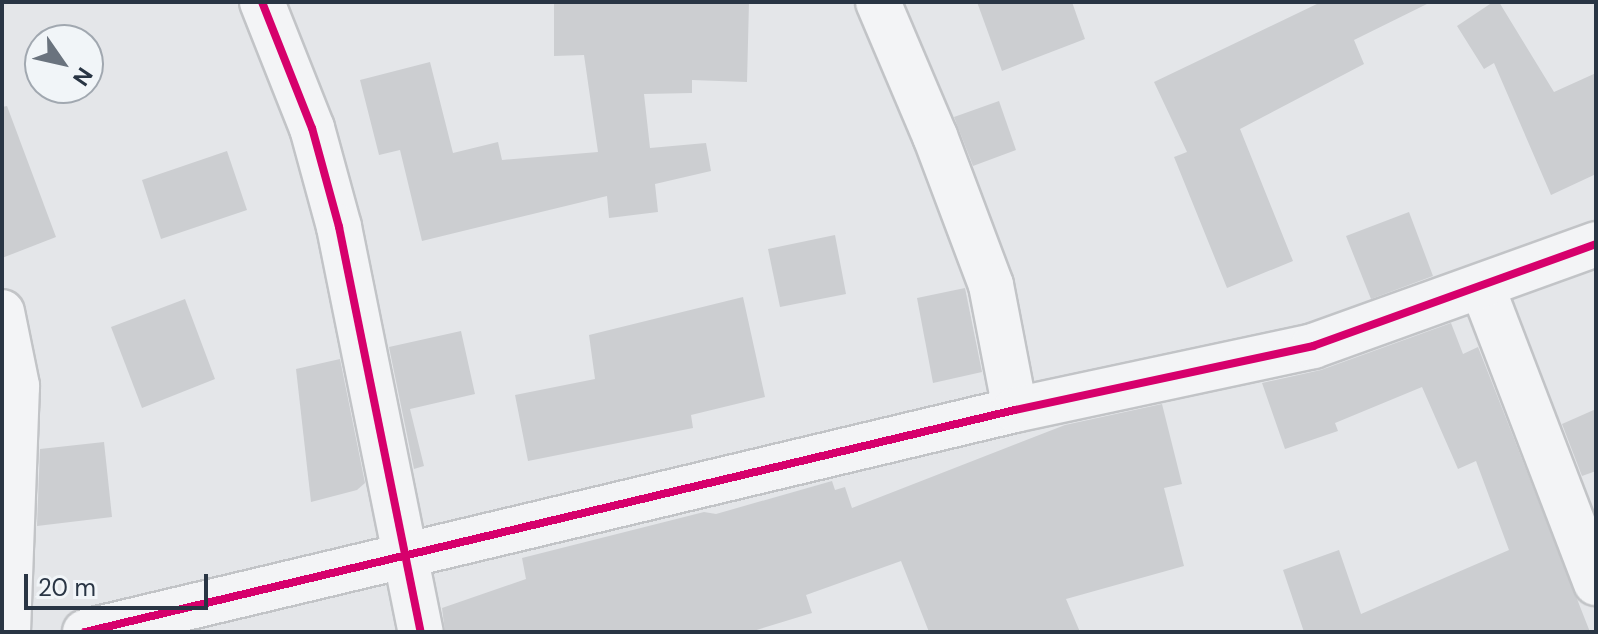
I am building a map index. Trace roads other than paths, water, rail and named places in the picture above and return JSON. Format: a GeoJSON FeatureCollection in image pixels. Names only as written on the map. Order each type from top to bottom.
{"type":"FeatureCollection","features":[{"type":"Feature","properties":{"kind":"street"},"geometry":{"type":"LineString","coordinates":[[262,2],[312,128],[339,227],[421,632]]}},
{"type":"Feature","properties":{"kind":"street"},"geometry":{"type":"LineString","coordinates":[[878,2],[935,136],[991,285],[1015,410]]}},
{"type":"Feature","properties":{"kind":"street"},"geometry":{"type":"LineString","coordinates":[[85,632],[1015,410],[1313,346],[1483,289],[1596,244]]}},
{"type":"Feature","properties":{"kind":"street"},"geometry":{"type":"LineString","coordinates":[[1483,289],[1596,583]]}},
{"type":"Feature","properties":{"kind":"street"},"geometry":{"type":"LineString","coordinates":[[2,312],[17,386],[8,632]]}}]}
